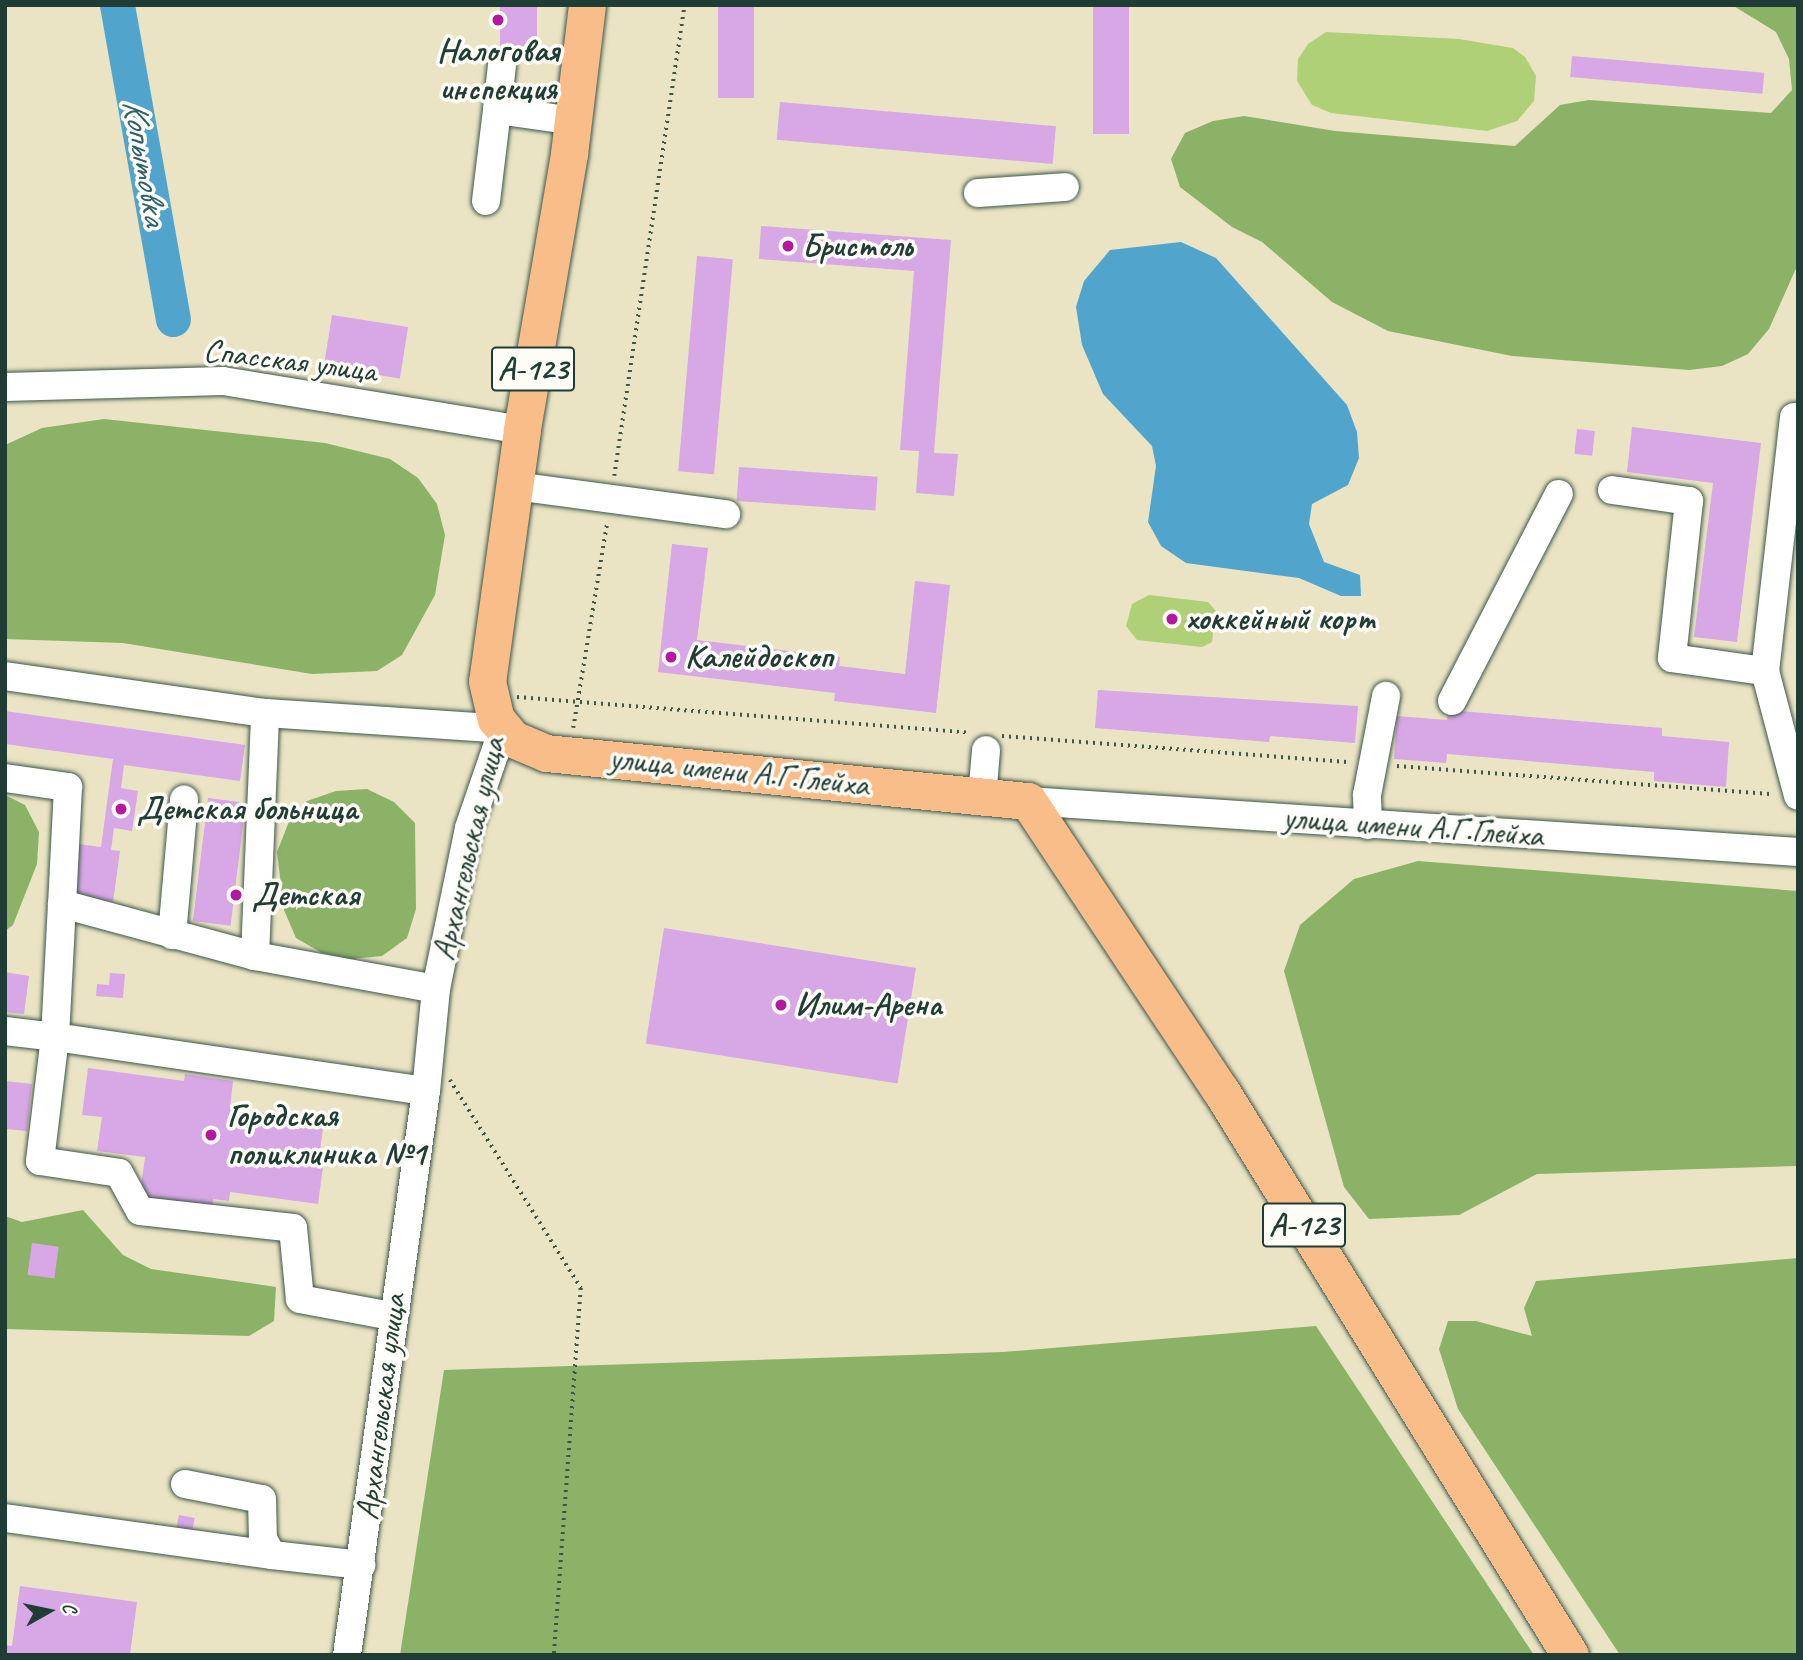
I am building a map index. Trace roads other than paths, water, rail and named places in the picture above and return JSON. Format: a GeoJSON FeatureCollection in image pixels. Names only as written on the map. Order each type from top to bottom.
{"type":"FeatureCollection","features":[{"type":"Feature","properties":{"kind":"main road","name":"Архангельская улица"},"geometry":{"type":"LineString","coordinates":[[503,729],[487,694],[522,430],[574,121],[587,5]]}},
{"type":"Feature","properties":{"kind":"main road","name":"улица имени А.Г.Глейха"},"geometry":{"type":"LineString","coordinates":[[503,729],[533,750],[568,755],[1028,801]]}},
{"type":"Feature","properties":{"kind":"main road","name":"А-123"},"geometry":{"type":"LineString","coordinates":[[1028,801],[1221,1091],[1570,1655]]}},
{"type":"Feature","properties":{"kind":"street"},"geometry":{"type":"LineString","coordinates":[[486,201],[502,65]]}},
{"type":"Feature","properties":{"kind":"street"},"geometry":{"type":"LineString","coordinates":[[497,110],[574,121]]}},
{"type":"Feature","properties":{"kind":"street"},"geometry":{"type":"LineString","coordinates":[[978,193],[1065,187]]}},
{"type":"Feature","properties":{"kind":"street","name":"Спасская улица"},"geometry":{"type":"LineString","coordinates":[[5,387],[223,381],[522,430]]}},
{"type":"Feature","properties":{"kind":"street"},"geometry":{"type":"LineString","coordinates":[[1794,417],[1765,671],[1798,796]]}},
{"type":"Feature","properties":{"kind":"street"},"geometry":{"type":"LineString","coordinates":[[515,486],[726,514]]}},
{"type":"Feature","properties":{"kind":"street"},"geometry":{"type":"LineString","coordinates":[[1612,490],[1689,501],[1672,659],[1765,671]]}},
{"type":"Feature","properties":{"kind":"street"},"geometry":{"type":"LineString","coordinates":[[1452,701],[1559,494]]}},
{"type":"Feature","properties":{"kind":"street"},"geometry":{"type":"LineString","coordinates":[[5,676],[265,713],[503,729]]}},
{"type":"Feature","properties":{"kind":"street"},"geometry":{"type":"LineString","coordinates":[[1368,825],[1367,795],[1386,696]]}},
{"type":"Feature","properties":{"kind":"street"},"geometry":{"type":"LineString","coordinates":[[255,956],[265,713]]}},
{"type":"Feature","properties":{"kind":"street","name":"Архангельская улица"},"geometry":{"type":"LineString","coordinates":[[347,1655],[392,1316],[426,1091],[436,989],[469,828],[503,729]]}},
{"type":"Feature","properties":{"kind":"street"},"geometry":{"type":"LineString","coordinates":[[982,797],[983,739]]}},
{"type":"Feature","properties":{"kind":"street"},"geometry":{"type":"LineString","coordinates":[[5,778],[68,787],[55,1037],[40,1161],[119,1173],[140,1211],[293,1228],[300,1299],[392,1316]]}},
{"type":"Feature","properties":{"kind":"street"},"geometry":{"type":"LineString","coordinates":[[172,935],[184,800]]}},
{"type":"Feature","properties":{"kind":"street","name":"улица имени А.Г.Глейха"},"geometry":{"type":"LineString","coordinates":[[1028,801],[1798,852]]}},
{"type":"Feature","properties":{"kind":"street"},"geometry":{"type":"LineString","coordinates":[[62,904],[255,956],[436,989]]}},
{"type":"Feature","properties":{"kind":"street"},"geometry":{"type":"LineString","coordinates":[[5,1031],[426,1091]]}},
{"type":"Feature","properties":{"kind":"street"},"geometry":{"type":"LineString","coordinates":[[185,1484],[262,1499],[263,1539],[272,1555]]}},
{"type":"Feature","properties":{"kind":"street"},"geometry":{"type":"LineString","coordinates":[[5,1518],[361,1565]]}},
{"type":"Feature","properties":{"kind":"water"},"geometry":{"type":"Polygon","coordinates":[[[1181,242],[1216,258],[1347,405],[1357,432],[1359,458],[1348,485],[1312,504],[1309,524],[1324,562],[1360,575],[1361,596],[1341,596],[1299,578],[1186,563],[1161,546],[1148,522],[1156,466],[1152,446],[1103,394],[1082,345],[1076,307],[1084,281],[1110,250],[1181,242]]]}},
{"type":"Feature","properties":{"kind":"waterway","name":"Копытовка"},"geometry":{"type":"LineString","coordinates":[[117,5],[173,319]]}},
{"type":"Feature","properties":{"kind":"place","name":"Налоговая инспекция"},"geometry":{"type":"Point","coordinates":[498,20]}},
{"type":"Feature","properties":{"kind":"place","name":"Бристоль"},"geometry":{"type":"Point","coordinates":[788,246]}},
{"type":"Feature","properties":{"kind":"place","name":"хоккейный корт"},"geometry":{"type":"Point","coordinates":[1172,619]}},
{"type":"Feature","properties":{"kind":"place","name":"Калейдоскоп"},"geometry":{"type":"Point","coordinates":[671,657]}},
{"type":"Feature","properties":{"kind":"place","name":"Детская больница"},"geometry":{"type":"Point","coordinates":[121,809]}},
{"type":"Feature","properties":{"kind":"place","name":"Детская"},"geometry":{"type":"Point","coordinates":[236,895]}},
{"type":"Feature","properties":{"kind":"place","name":"Илим-Арена"},"geometry":{"type":"Point","coordinates":[781,1005]}},
{"type":"Feature","properties":{"kind":"place","name":"Городская поликлиника №1"},"geometry":{"type":"Point","coordinates":[211,1135]}}]}
